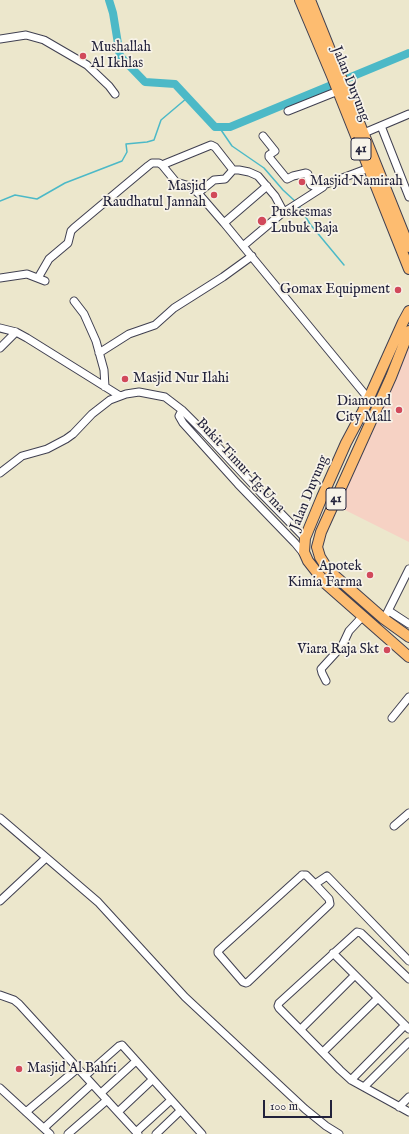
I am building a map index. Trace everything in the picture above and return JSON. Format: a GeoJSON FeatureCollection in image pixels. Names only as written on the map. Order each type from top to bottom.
{"type":"FeatureCollection","features":[{"type":"Feature","properties":{"kind":"highway","name":"Jalan Duyung"},"geometry":{"type":"LineString","coordinates":[[300,0],[336,75]]}},
{"type":"Feature","properties":{"kind":"highway","name":"Jalan Duyung"},"geometry":{"type":"LineString","coordinates":[[310,0],[340,90],[369,168],[409,247]]}},
{"type":"Feature","properties":{"kind":"highway","name":"Jalan Duyung"},"geometry":{"type":"LineString","coordinates":[[340,90],[364,133],[409,269]]}},
{"type":"Feature","properties":{"kind":"highway","name":"Jalan Duyung"},"geometry":{"type":"LineString","coordinates":[[407,641],[363,616],[326,584],[304,555],[305,538],[346,444],[409,311]]}},
{"type":"Feature","properties":{"kind":"highway","name":"Jalan Duyung"},"geometry":{"type":"LineString","coordinates":[[409,331],[390,379],[321,532],[317,547],[318,554],[327,568],[386,615],[407,641],[409,657]]}},
{"type":"Feature","properties":{"kind":"highway"},"geometry":{"type":"LineString","coordinates":[[379,374],[383,381],[390,379]]}},
{"type":"Feature","properties":{"kind":"highway"},"geometry":{"type":"LineString","coordinates":[[369,395],[377,391],[380,392],[382,396]]}},
{"type":"Feature","properties":{"kind":"street"},"geometry":{"type":"LineString","coordinates":[[0,39],[26,35],[44,40],[87,65],[109,86],[115,94]]}},
{"type":"Feature","properties":{"kind":"street"},"geometry":{"type":"LineString","coordinates":[[288,111],[340,90]]}},
{"type":"Feature","properties":{"kind":"street"},"geometry":{"type":"LineString","coordinates":[[364,133],[409,114]]}},
{"type":"Feature","properties":{"kind":"street"},"geometry":{"type":"LineString","coordinates":[[381,126],[407,188],[409,197]]}},
{"type":"Feature","properties":{"kind":"street"},"geometry":{"type":"LineString","coordinates":[[263,136],[275,151],[269,155],[269,157],[286,179],[306,173],[308,174],[310,184],[313,186],[326,185]]}},
{"type":"Feature","properties":{"kind":"street"},"geometry":{"type":"LineString","coordinates":[[162,165],[210,145],[214,147],[233,170],[249,172],[258,176],[275,196],[281,207],[281,214]]}},
{"type":"Feature","properties":{"kind":"street"},"geometry":{"type":"LineString","coordinates":[[38,278],[49,259],[68,242],[71,231],[74,228],[148,166],[155,163],[162,165],[176,182],[190,186],[198,193],[369,395]]}},
{"type":"Feature","properties":{"kind":"street"},"geometry":{"type":"LineString","coordinates":[[243,246],[281,214],[326,185],[369,168]]}},
{"type":"Feature","properties":{"kind":"street"},"geometry":{"type":"LineString","coordinates":[[198,193],[214,180],[225,179],[233,170]]}},
{"type":"Feature","properties":{"kind":"street"},"geometry":{"type":"LineString","coordinates":[[224,223],[266,186]]}},
{"type":"Feature","properties":{"kind":"street"},"geometry":{"type":"LineString","coordinates":[[99,353],[129,334],[155,325],[174,308],[223,277],[252,256]]}},
{"type":"Feature","properties":{"kind":"street"},"geometry":{"type":"LineString","coordinates":[[0,278],[27,274],[46,281]]}},
{"type":"Feature","properties":{"kind":"street"},"geometry":{"type":"LineString","coordinates":[[74,301],[84,314],[91,328],[104,370],[105,387]]}},
{"type":"Feature","properties":{"kind":"street"},"geometry":{"type":"LineString","coordinates":[[0,328],[16,332],[120,396]]}},
{"type":"Feature","properties":{"kind":"street"},"geometry":{"type":"LineString","coordinates":[[0,348],[16,332]]}},
{"type":"Feature","properties":{"kind":"street","name":"Bukit Timur Tg.Uma"},"geometry":{"type":"LineString","coordinates":[[0,473],[22,456],[47,449],[66,439],[73,434],[97,409],[110,400],[126,394],[139,392],[165,397],[182,410],[209,437],[261,494],[305,538]]}},
{"type":"Feature","properties":{"kind":"street","name":"Bukit Timur Tg.Uma"},"geometry":{"type":"LineString","coordinates":[[182,410],[179,416],[183,423],[304,555]]}},
{"type":"Feature","properties":{"kind":"street"},"geometry":{"type":"LineString","coordinates":[[409,569],[386,615],[409,624]]}},
{"type":"Feature","properties":{"kind":"street"},"geometry":{"type":"LineString","coordinates":[[326,681],[321,669],[342,646],[349,631],[363,616]]}},
{"type":"Feature","properties":{"kind":"street"},"geometry":{"type":"LineString","coordinates":[[392,718],[409,697]]}},
{"type":"Feature","properties":{"kind":"street"},"geometry":{"type":"LineString","coordinates":[[394,826],[409,812]]}},
{"type":"Feature","properties":{"kind":"street"},"geometry":{"type":"LineString","coordinates":[[0,818],[98,902],[185,997],[305,1109],[326,1126],[339,1134]]}},
{"type":"Feature","properties":{"kind":"street"},"geometry":{"type":"LineString","coordinates":[[0,901],[46,858]]}},
{"type":"Feature","properties":{"kind":"street"},"geometry":{"type":"LineString","coordinates":[[302,875],[306,875],[321,891],[329,899],[330,904],[248,982],[242,982],[218,953],[218,951],[302,875]]}},
{"type":"Feature","properties":{"kind":"street"},"geometry":{"type":"LineString","coordinates":[[315,884],[329,878]]}},
{"type":"Feature","properties":{"kind":"street"},"geometry":{"type":"LineString","coordinates":[[321,891],[329,878]]}},
{"type":"Feature","properties":{"kind":"street"},"geometry":{"type":"LineString","coordinates":[[329,878],[409,962]]}},
{"type":"Feature","properties":{"kind":"street"},"geometry":{"type":"LineString","coordinates":[[409,979],[361,933],[357,932],[279,1003],[279,1008],[351,1080],[409,1112]]}},
{"type":"Feature","properties":{"kind":"street"},"geometry":{"type":"LineString","coordinates":[[333,953],[408,1027],[351,1080]]}},
{"type":"Feature","properties":{"kind":"street"},"geometry":{"type":"LineString","coordinates":[[301,1029],[355,975]]}},
{"type":"Feature","properties":{"kind":"street"},"geometry":{"type":"LineString","coordinates":[[0,995],[14,1000],[19,1004],[137,1133],[171,1100]]}},
{"type":"Feature","properties":{"kind":"street"},"geometry":{"type":"LineString","coordinates":[[323,1052],[378,998]]}},
{"type":"Feature","properties":{"kind":"street"},"geometry":{"type":"LineString","coordinates":[[364,1087],[409,1042]]}},
{"type":"Feature","properties":{"kind":"street"},"geometry":{"type":"LineString","coordinates":[[85,1076],[121,1045],[171,1100],[198,1133]]}},
{"type":"Feature","properties":{"kind":"street"},"geometry":{"type":"LineString","coordinates":[[101,1094],[136,1061]]}},
{"type":"Feature","properties":{"kind":"street"},"geometry":{"type":"LineString","coordinates":[[26,1112],[78,1068]]}},
{"type":"Feature","properties":{"kind":"street"},"geometry":{"type":"LineString","coordinates":[[118,1112],[152,1080]]}},
{"type":"Feature","properties":{"kind":"street"},"geometry":{"type":"LineString","coordinates":[[44,1128],[92,1084]]}},
{"type":"Feature","properties":{"kind":"street"},"geometry":{"type":"LineString","coordinates":[[0,1088],[50,1134]]}},
{"type":"Feature","properties":{"kind":"street"},"geometry":{"type":"LineString","coordinates":[[399,1107],[409,1097]]}},
{"type":"Feature","properties":{"kind":"street"},"geometry":{"type":"LineString","coordinates":[[68,1134],[107,1100]]}},
{"type":"Feature","properties":{"kind":"street"},"geometry":{"type":"LineString","coordinates":[[156,1134],[180,1111]]}},
{"type":"Feature","properties":{"kind":"shaded area"},"geometry":{"type":"Polygon","coordinates":[[[409,345],[409,542],[339,507],[409,345]]]}},
{"type":"Feature","properties":{"kind":"waterway"},"geometry":{"type":"LineString","coordinates":[[109,0],[113,13],[120,56],[145,82],[175,84],[215,127],[230,127],[409,53]]}},
{"type":"Feature","properties":{"kind":"waterway"},"geometry":{"type":"LineString","coordinates":[[0,201],[15,195],[37,199],[65,183],[122,161],[127,152],[126,144],[154,140],[161,120],[187,98]]}},
{"type":"Feature","properties":{"kind":"waterway"},"geometry":{"type":"LineString","coordinates":[[219,127],[232,146],[264,168],[283,190],[296,202]]}},
{"type":"Feature","properties":{"kind":"waterway"},"geometry":{"type":"LineString","coordinates":[[299,206],[310,224],[344,265]]}},
{"type":"Feature","properties":{"kind":"place","name":"Mushallah Al Ikhlas"},"geometry":{"type":"Point","coordinates":[83,56]}},
{"type":"Feature","properties":{"kind":"place","name":"Masjid Namirah"},"geometry":{"type":"Point","coordinates":[302,182]}},
{"type":"Feature","properties":{"kind":"place","name":"Masjid Raudhatul Jannah"},"geometry":{"type":"Point","coordinates":[214,195]}},
{"type":"Feature","properties":{"kind":"place","name":"Puskesmas Lubuk Baja"},"geometry":{"type":"Point","coordinates":[262,221]}},
{"type":"Feature","properties":{"kind":"place","name":"Gomax Equipment"},"geometry":{"type":"Point","coordinates":[398,290]}},
{"type":"Feature","properties":{"kind":"place","name":"Masjid Nur Ilahi"},"geometry":{"type":"Point","coordinates":[125,379]}},
{"type":"Feature","properties":{"kind":"place","name":"Diamond City Mall"},"geometry":{"type":"Point","coordinates":[399,410]}},
{"type":"Feature","properties":{"kind":"place","name":"Apotek Kimia Farma"},"geometry":{"type":"Point","coordinates":[370,575]}},
{"type":"Feature","properties":{"kind":"place","name":"Viara Raja Skt"},"geometry":{"type":"Point","coordinates":[387,650]}},
{"type":"Feature","properties":{"kind":"place","name":"Masjid Al Bahri"},"geometry":{"type":"Point","coordinates":[19,1069]}}]}
